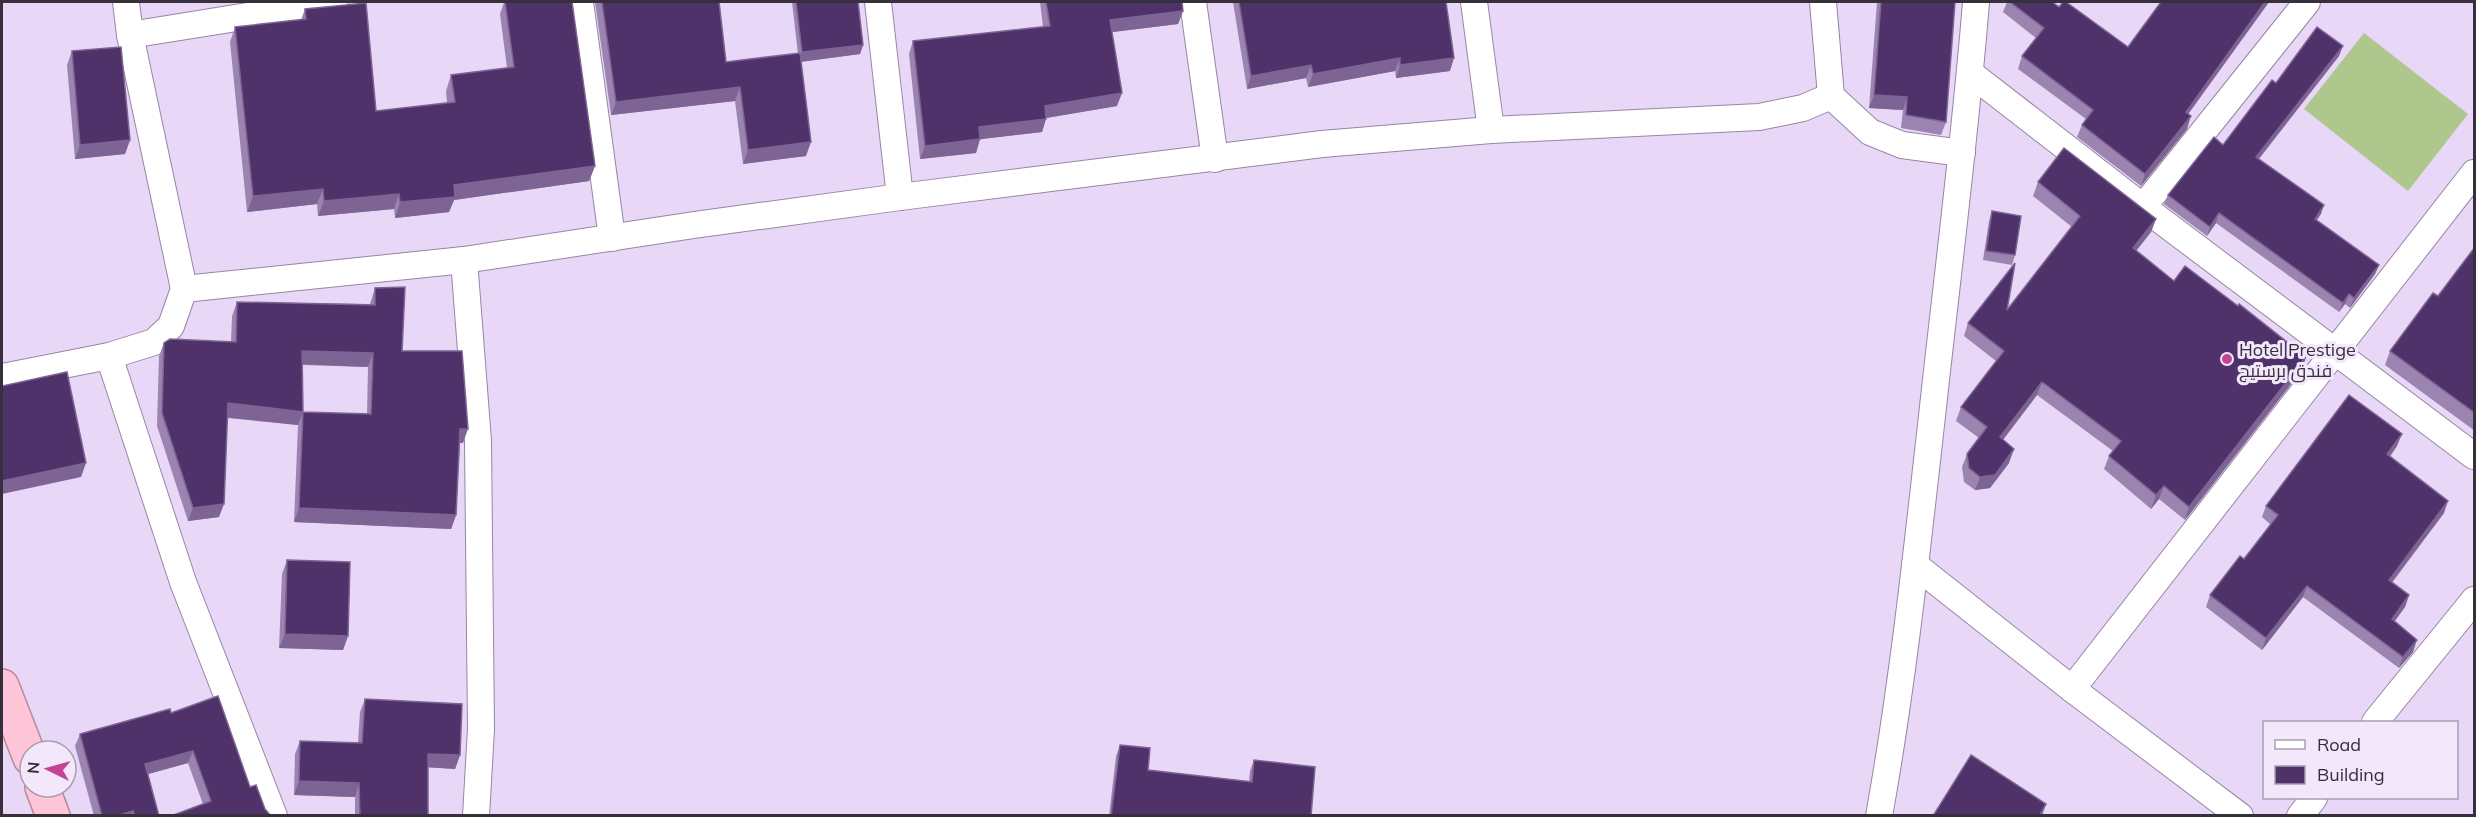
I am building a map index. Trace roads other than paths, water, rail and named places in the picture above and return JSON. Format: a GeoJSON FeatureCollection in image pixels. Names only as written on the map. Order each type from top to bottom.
{"type":"FeatureCollection","features":[{"type":"Feature","properties":{"kind":"highway"},"geometry":{"type":"LineString","coordinates":[[2,686],[23,739]]}},
{"type":"Feature","properties":{"kind":"highway"},"geometry":{"type":"LineString","coordinates":[[47,799],[53,816]]}},
{"type":"Feature","properties":{"kind":"street"},"geometry":{"type":"LineString","coordinates":[[2,377],[109,356],[154,342],[171,326],[184,289],[130,34],[126,2]]}},
{"type":"Feature","properties":{"kind":"street"},"geometry":{"type":"LineString","coordinates":[[130,34],[335,2]]}},
{"type":"Feature","properties":{"kind":"street"},"geometry":{"type":"LineString","coordinates":[[580,2],[612,238]]}},
{"type":"Feature","properties":{"kind":"street"},"geometry":{"type":"LineString","coordinates":[[878,2],[900,197]]}},
{"type":"Feature","properties":{"kind":"street"},"geometry":{"type":"LineString","coordinates":[[1193,2],[1215,159]]}},
{"type":"Feature","properties":{"kind":"street"},"geometry":{"type":"LineString","coordinates":[[1474,2],[1491,130]]}},
{"type":"Feature","properties":{"kind":"street"},"geometry":{"type":"LineString","coordinates":[[1823,2],[1831,96],[1870,132],[1902,145],[1962,153]]}},
{"type":"Feature","properties":{"kind":"street"},"geometry":{"type":"LineString","coordinates":[[1879,816],[1895,730],[1915,565],[1962,153],[1976,2]]}},
{"type":"Feature","properties":{"kind":"street"},"geometry":{"type":"LineString","coordinates":[[2143,207],[2307,2]]}},
{"type":"Feature","properties":{"kind":"street"},"geometry":{"type":"LineString","coordinates":[[1970,73],[2334,352],[2475,456]]}},
{"type":"Feature","properties":{"kind":"street"},"geometry":{"type":"LineString","coordinates":[[184,289],[464,260],[900,197],[1323,144],[1491,130],[1759,117],[1803,108],[1831,96]]}},
{"type":"Feature","properties":{"kind":"street"},"geometry":{"type":"LineString","coordinates":[[2072,689],[2475,173]]}},
{"type":"Feature","properties":{"kind":"street"},"geometry":{"type":"LineString","coordinates":[[464,260],[478,441],[481,729],[476,816]]}},
{"type":"Feature","properties":{"kind":"street"},"geometry":{"type":"LineString","coordinates":[[109,356],[183,582],[274,816]]}},
{"type":"Feature","properties":{"kind":"street"},"geometry":{"type":"LineString","coordinates":[[1915,565],[2072,689],[2240,816]]}},
{"type":"Feature","properties":{"kind":"street"},"geometry":{"type":"LineString","coordinates":[[2377,721],[2475,600]]}},
{"type":"Feature","properties":{"kind":"street"},"geometry":{"type":"LineString","coordinates":[[2300,816],[2313,799]]}},
{"type":"Feature","properties":{"kind":"place","name":"Hotel Prestige فندق برستيج"},"geometry":{"type":"Point","coordinates":[2227,359]}}]}
